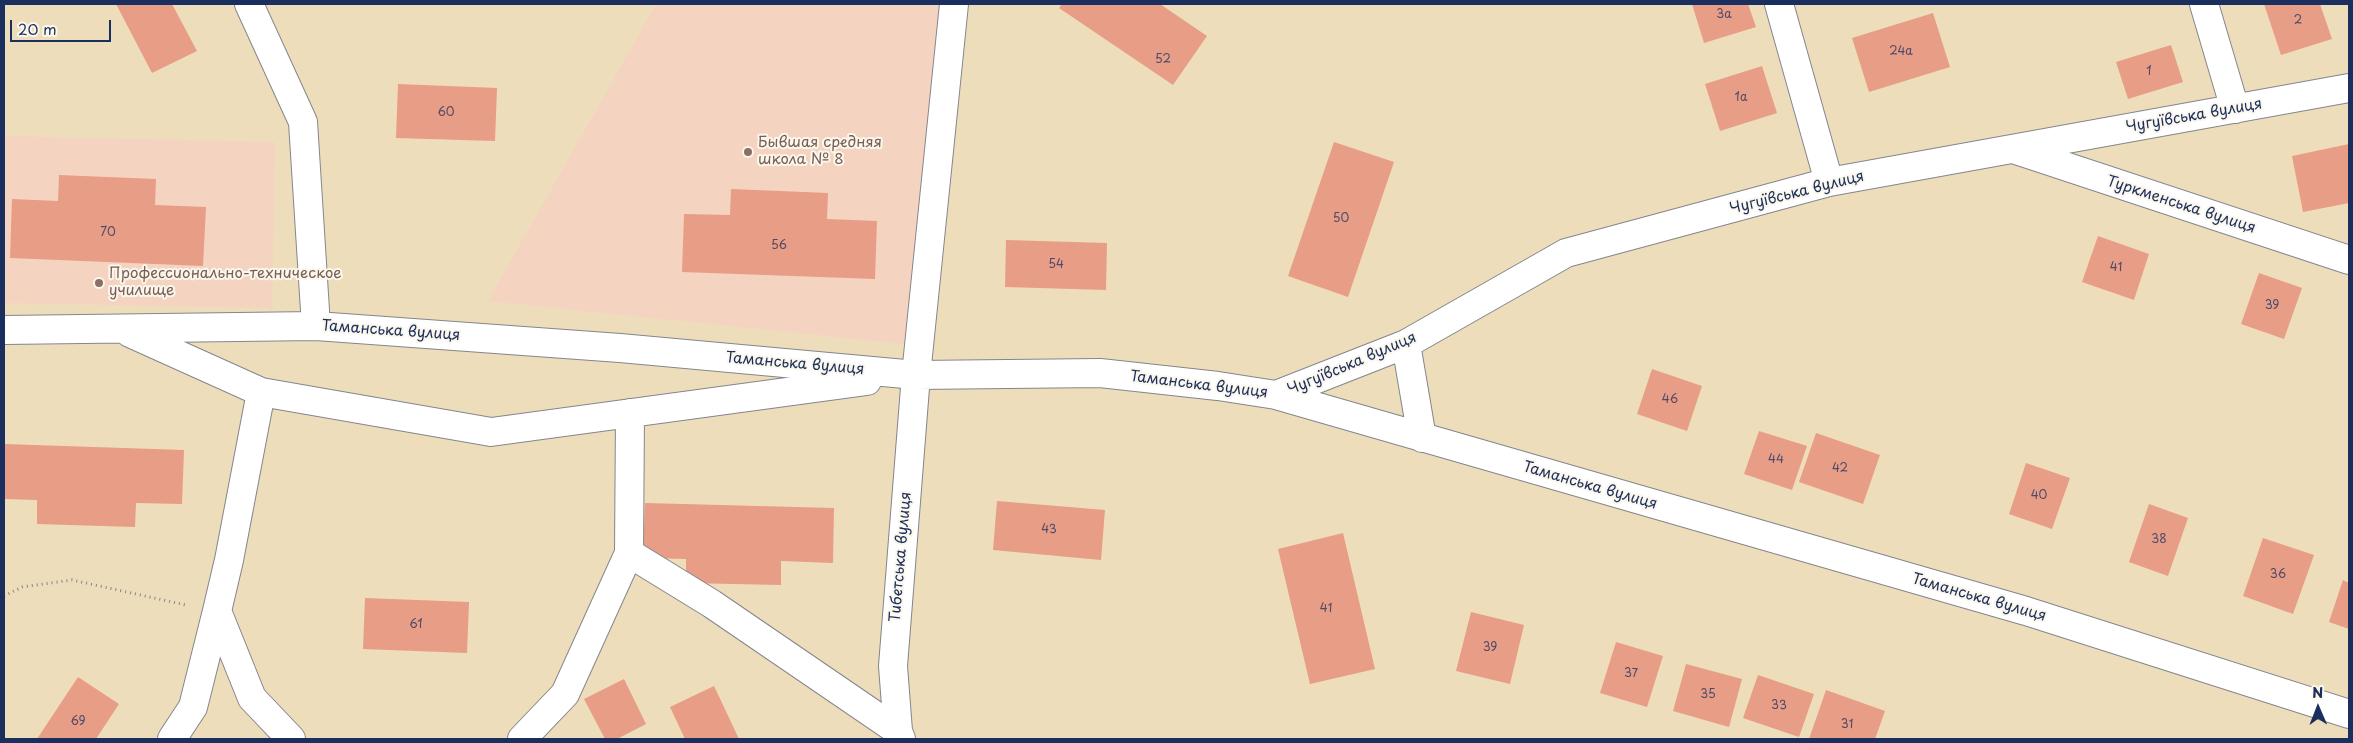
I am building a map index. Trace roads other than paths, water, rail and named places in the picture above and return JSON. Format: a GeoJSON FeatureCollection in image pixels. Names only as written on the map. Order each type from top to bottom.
{"type":"FeatureCollection","features":[{"type":"Feature","properties":{"kind":"street"},"geometry":{"type":"LineString","coordinates":[[249,4],[303,122],[316,326]]}},
{"type":"Feature","properties":{"kind":"street","name":"Тибетська вулиця"},"geometry":{"type":"LineString","coordinates":[[900,735],[893,666],[916,375],[954,4]]}},
{"type":"Feature","properties":{"kind":"street"},"geometry":{"type":"LineString","coordinates":[[1778,4],[1829,182]]}},
{"type":"Feature","properties":{"kind":"street"},"geometry":{"type":"LineString","coordinates":[[2204,4],[2235,109]]}},
{"type":"Feature","properties":{"kind":"street","name":"Чугуївська вулиця"},"geometry":{"type":"LineString","coordinates":[[1276,395],[1406,344],[1566,253],[1829,182],[2349,88]]}},
{"type":"Feature","properties":{"kind":"street","name":"Туркменська вулиця"},"geometry":{"type":"LineString","coordinates":[[2012,149],[2349,260]]}},
{"type":"Feature","properties":{"kind":"street","name":"Таманська вулиця"},"geometry":{"type":"LineString","coordinates":[[4,330],[123,330],[316,326],[620,348],[916,375],[1100,373],[1218,386],[1276,395],[2026,611],[2349,714]]}},
{"type":"Feature","properties":{"kind":"street"},"geometry":{"type":"LineString","coordinates":[[123,330],[261,392],[491,432],[916,375]]}},
{"type":"Feature","properties":{"kind":"street"},"geometry":{"type":"LineString","coordinates":[[1406,344],[1422,438]]}},
{"type":"Feature","properties":{"kind":"street"},"geometry":{"type":"LineString","coordinates":[[172,739],[192,706],[217,611],[229,560],[261,392]]}},
{"type":"Feature","properties":{"kind":"street"},"geometry":{"type":"LineString","coordinates":[[522,739],[565,694],[629,553],[630,413]]}},
{"type":"Feature","properties":{"kind":"street"},"geometry":{"type":"LineString","coordinates":[[629,553],[712,604],[900,735]]}},
{"type":"Feature","properties":{"kind":"street"},"geometry":{"type":"LineString","coordinates":[[217,611],[252,698],[291,739]]}},
{"type":"Feature","properties":{"kind":"place","name":"Бывшая средняя школа № 8"},"geometry":{"type":"Point","coordinates":[748,152]}},
{"type":"Feature","properties":{"kind":"place","name":"Профессионально-техническое училище"},"geometry":{"type":"Point","coordinates":[99,283]}}]}
